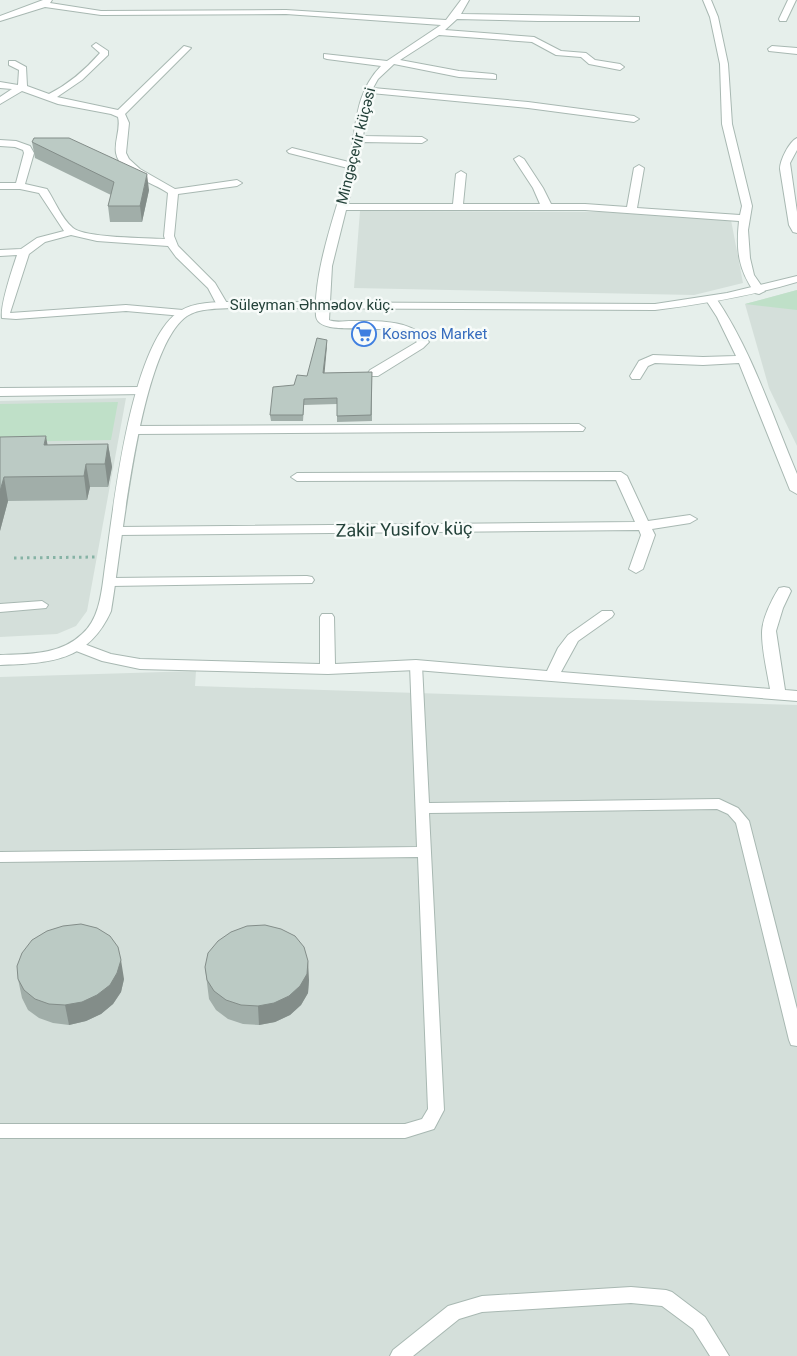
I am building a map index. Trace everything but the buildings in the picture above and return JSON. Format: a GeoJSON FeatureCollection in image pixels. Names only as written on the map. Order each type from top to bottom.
{"type":"FeatureCollection","features":[{"type":"Feature","properties":{"kind":"street","name":"Mingəçevir küçəsi"},"geometry":{"type":"LineString","coordinates":[[323,304],[328,257],[353,166],[367,90],[374,78],[391,62],[438,32],[460,11],[465,0]]}},
{"type":"Feature","properties":{"kind":"street"},"geometry":{"type":"LineString","coordinates":[[707,0],[714,16],[724,64],[727,124],[747,206],[743,218],[745,259],[748,274],[759,290]]}},
{"type":"Feature","properties":{"kind":"street"},"geometry":{"type":"LineString","coordinates":[[783,19],[792,0]]}},
{"type":"Feature","properties":{"kind":"street"},"geometry":{"type":"LineString","coordinates":[[0,19],[46,2],[101,13],[286,12],[447,23]]}},
{"type":"Feature","properties":{"kind":"street"},"geometry":{"type":"LineString","coordinates":[[455,16],[538,19],[636,19]]}},
{"type":"Feature","properties":{"kind":"street"},"geometry":{"type":"LineString","coordinates":[[438,32],[534,40],[559,53],[583,55],[592,62],[620,67]]}},
{"type":"Feature","properties":{"kind":"street"},"geometry":{"type":"LineString","coordinates":[[48,98],[68,88],[86,74],[105,53],[96,46]]}},
{"type":"Feature","properties":{"kind":"street"},"geometry":{"type":"LineString","coordinates":[[119,114],[130,106],[146,87],[187,48]]}},
{"type":"Feature","properties":{"kind":"street"},"geometry":{"type":"LineString","coordinates":[[772,48],[797,51]]}},
{"type":"Feature","properties":{"kind":"street"},"geometry":{"type":"LineString","coordinates":[[327,56],[391,62],[459,74],[493,77]]}},
{"type":"Feature","properties":{"kind":"street"},"geometry":{"type":"LineString","coordinates":[[12,63],[23,69],[22,87]]}},
{"type":"Feature","properties":{"kind":"street"},"geometry":{"type":"LineString","coordinates":[[0,85],[22,87],[48,98],[72,105],[119,114],[124,118],[121,153],[123,158],[141,174],[173,192],[236,183]]}},
{"type":"Feature","properties":{"kind":"street"},"geometry":{"type":"LineString","coordinates":[[0,101],[22,87]]}},
{"type":"Feature","properties":{"kind":"street"},"geometry":{"type":"LineString","coordinates":[[367,90],[528,105],[634,119]]}},
{"type":"Feature","properties":{"kind":"street"},"geometry":{"type":"LineString","coordinates":[[358,139],[422,140]]}},
{"type":"Feature","properties":{"kind":"street"},"geometry":{"type":"LineString","coordinates":[[797,141],[794,151],[785,163],[794,225],[797,230]]}},
{"type":"Feature","properties":{"kind":"street"},"geometry":{"type":"LineString","coordinates":[[0,143],[16,144],[28,148],[29,153],[20,186]]}},
{"type":"Feature","properties":{"kind":"street"},"geometry":{"type":"LineString","coordinates":[[292,151],[353,166]]}},
{"type":"Feature","properties":{"kind":"street"},"geometry":{"type":"LineString","coordinates":[[519,159],[547,206]]}},
{"type":"Feature","properties":{"kind":"street"},"geometry":{"type":"LineString","coordinates":[[785,163],[797,164]]}},
{"type":"Feature","properties":{"kind":"street"},"geometry":{"type":"LineString","coordinates":[[632,210],[638,168]]}},
{"type":"Feature","properties":{"kind":"street"},"geometry":{"type":"LineString","coordinates":[[458,207],[461,174]]}},
{"type":"Feature","properties":{"kind":"street"},"geometry":{"type":"LineString","coordinates":[[0,186],[20,186],[43,191],[63,224],[71,232]]}},
{"type":"Feature","properties":{"kind":"street"},"geometry":{"type":"LineString","coordinates":[[173,192],[169,236],[171,243],[176,253],[212,286],[219,295],[222,305]]}},
{"type":"Feature","properties":{"kind":"street"},"geometry":{"type":"LineString","coordinates":[[342,207],[592,207],[743,218]]}},
{"type":"Feature","properties":{"kind":"street"},"geometry":{"type":"LineString","coordinates":[[1,311],[24,252],[41,240],[71,232],[105,238],[171,243]]}},
{"type":"Feature","properties":{"kind":"street"},"geometry":{"type":"LineString","coordinates":[[0,252],[24,252]]}},
{"type":"Feature","properties":{"kind":"street","name":"Süleyman Əhmədov küç."},"geometry":{"type":"LineString","coordinates":[[1,311],[6,316],[126,308],[183,313],[222,305],[323,304],[613,309],[655,307],[712,300],[759,290],[797,279]]}},
{"type":"Feature","properties":{"kind":"street"},"geometry":{"type":"LineString","coordinates":[[712,300],[723,317],[743,359],[797,490]]}},
{"type":"Feature","properties":{"kind":"street"},"geometry":{"type":"LineString","coordinates":[[323,304],[322,318],[324,322],[330,325],[384,325],[412,330],[420,336],[423,342],[374,373]]}},
{"type":"Feature","properties":{"kind":"street"},"geometry":{"type":"LineString","coordinates":[[384,325],[386,304]]}},
{"type":"Feature","properties":{"kind":"street"},"geometry":{"type":"LineString","coordinates":[[0,660],[54,655],[76,646],[88,637],[104,611],[111,582],[141,390],[162,338],[169,326],[183,313]]}},
{"type":"Feature","properties":{"kind":"street"},"geometry":{"type":"LineString","coordinates":[[636,376],[643,364],[653,359],[702,361],[743,359]]}},
{"type":"Feature","properties":{"kind":"street"},"geometry":{"type":"LineString","coordinates":[[0,392],[141,390]]}},
{"type":"Feature","properties":{"kind":"street"},"geometry":{"type":"LineString","coordinates":[[134,430],[579,428]]}},
{"type":"Feature","properties":{"kind":"street"},"geometry":{"type":"LineString","coordinates":[[297,477],[621,476],[648,535],[636,569]]}},
{"type":"Feature","properties":{"kind":"street","name":"Zakir Yusifov küç"},"geometry":{"type":"LineString","coordinates":[[118,531],[645,526],[690,519]]}},
{"type":"Feature","properties":{"kind":"street"},"geometry":{"type":"LineString","coordinates":[[111,582],[307,580]]}},
{"type":"Feature","properties":{"kind":"street"},"geometry":{"type":"LineString","coordinates":[[778,694],[769,631],[776,608],[784,591]]}},
{"type":"Feature","properties":{"kind":"street"},"geometry":{"type":"LineString","coordinates":[[552,675],[566,647],[577,634],[598,623],[607,614]]}},
{"type":"Feature","properties":{"kind":"street"},"geometry":{"type":"LineString","coordinates":[[327,617],[328,669]]}},
{"type":"Feature","properties":{"kind":"street"},"geometry":{"type":"LineString","coordinates":[[76,646],[99,656],[121,662],[328,669],[416,665],[797,696]]}},
{"type":"Feature","properties":{"kind":"lane"},"geometry":{"type":"LineString","coordinates":[[0,608],[42,605]]}},
{"type":"Feature","properties":{"kind":"lane"},"geometry":{"type":"LineString","coordinates":[[0,1131],[404,1131],[428,1124],[436,1110],[416,665]]}},
{"type":"Feature","properties":{"kind":"lane"},"geometry":{"type":"LineString","coordinates":[[422,808],[719,804],[733,810],[742,821],[797,1040]]}},
{"type":"Feature","properties":{"kind":"lane"},"geometry":{"type":"LineString","coordinates":[[0,857],[424,852]]}},
{"type":"Feature","properties":{"kind":"lane"},"geometry":{"type":"LineString","coordinates":[[399,1356],[454,1312],[482,1304],[631,1295],[666,1298],[700,1323],[720,1356]]}},
{"type":"Feature","properties":{"kind":"path"},"geometry":{"type":"LineString","coordinates":[[14,558],[114,556]]}},
{"type":"Feature","properties":{"kind":"shaded area"},"geometry":{"type":"Polygon","coordinates":[[[360,211],[604,212],[731,220],[743,283],[694,295],[354,288],[360,211]]]}},
{"type":"Feature","properties":{"kind":"shaded area"},"geometry":{"type":"Polygon","coordinates":[[[797,290],[797,446],[769,388],[745,304],[797,290]]]}},
{"type":"Feature","properties":{"kind":"shaded area"},"geometry":{"type":"Polygon","coordinates":[[[126,398],[87,611],[76,626],[57,634],[0,637],[0,401],[126,398]]]}},
{"type":"Feature","properties":{"kind":"shaded area"},"geometry":{"type":"Polygon","coordinates":[[[196,671],[195,686],[797,705],[797,1356],[0,1356],[0,677],[196,671]]]}},
{"type":"Feature","properties":{"kind":"green space"},"geometry":{"type":"Polygon","coordinates":[[[797,290],[797,310],[745,304],[797,290]]]}},
{"type":"Feature","properties":{"kind":"green space"},"geometry":{"type":"Polygon","coordinates":[[[118,402],[111,440],[0,442],[0,404],[118,402]]]}},
{"type":"Feature","properties":{"kind":"place","name":"Kosmos Market"},"geometry":{"type":"Point","coordinates":[364,334]}}]}
